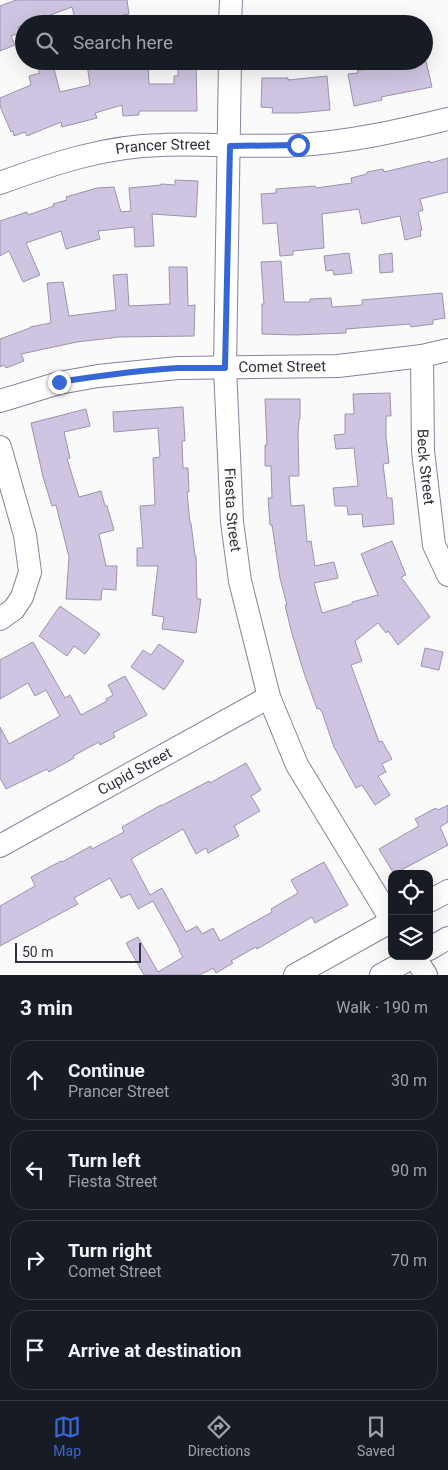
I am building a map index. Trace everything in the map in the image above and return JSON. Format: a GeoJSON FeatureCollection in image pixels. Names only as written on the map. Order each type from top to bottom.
{"type":"FeatureCollection","features":[{"type":"Feature","properties":{"kind":"street"},"geometry":{"type":"LineString","coordinates":[[230,0],[230,15]]}},
{"type":"Feature","properties":{"kind":"street","name":"Fiesta Street"},"geometry":{"type":"LineString","coordinates":[[230,70],[225,368],[232,522],[240,581],[269,697],[297,765],[388,915]]}},
{"type":"Feature","properties":{"kind":"street","name":"Prancer Street"},"geometry":{"type":"LineString","coordinates":[[0,183],[50,165],[92,154],[135,147],[162,145],[298,145],[379,135],[448,119]]}},
{"type":"Feature","properties":{"kind":"street","name":"Comet Street"},"geometry":{"type":"LineString","coordinates":[[0,401],[59,382],[98,376],[178,368],[338,366],[422,356],[448,350]]}},
{"type":"Feature","properties":{"kind":"street","name":"Beck Street"},"geometry":{"type":"LineString","coordinates":[[422,356],[422,451],[434,545],[448,575]]}},
{"type":"Feature","properties":{"kind":"street"},"geometry":{"type":"LineString","coordinates":[[0,448],[25,535],[30,572],[22,597],[14,609],[0,620]]}},
{"type":"Feature","properties":{"kind":"street","name":"Cupid Street"},"geometry":{"type":"LineString","coordinates":[[0,846],[269,697]]}},
{"type":"Feature","properties":{"kind":"street"},"geometry":{"type":"LineString","coordinates":[[433,899],[448,891]]}},
{"type":"Feature","properties":{"kind":"street"},"geometry":{"type":"LineString","coordinates":[[295,975],[388,923]]}},
{"type":"Feature","properties":{"kind":"street"},"geometry":{"type":"LineString","coordinates":[[433,947],[448,938]]}},
{"type":"Feature","properties":{"kind":"street"},"geometry":{"type":"LineString","coordinates":[[381,975],[408,960]]}},
{"type":"Feature","properties":{"kind":"street"},"geometry":{"type":"LineString","coordinates":[[417,960],[426,975]]}},
{"type":"Feature","properties":{"kind":"building"},"geometry":{"type":"Polygon","coordinates":[[[16,0],[127,0],[129,14],[74,15],[72,7],[50,15],[15,15],[15,35],[11,36],[15,45],[0,51],[0,6],[16,0]]]}},
{"type":"Feature","properties":{"kind":"building"},"geometry":{"type":"Polygon","coordinates":[[[39,70],[54,70],[60,92],[90,85],[88,70],[148,70],[149,84],[174,84],[174,76],[178,76],[178,70],[196,70],[197,111],[139,111],[139,115],[123,116],[122,105],[95,113],[97,118],[62,127],[61,122],[27,136],[25,132],[14,136],[0,106],[0,98],[31,85],[29,76],[40,73],[39,70]]]}},
{"type":"Feature","properties":{"kind":"building"},"geometry":{"type":"Polygon","coordinates":[[[428,70],[432,87],[381,97],[382,100],[354,106],[348,74],[358,73],[357,71],[428,70]]]}},
{"type":"Feature","properties":{"kind":"building"},"geometry":{"type":"Polygon","coordinates":[[[327,76],[330,110],[272,113],[273,108],[261,107],[262,78],[288,78],[288,80],[327,76]]]}},
{"type":"Feature","properties":{"kind":"building"},"geometry":{"type":"Polygon","coordinates":[[[448,158],[448,192],[420,199],[423,210],[418,212],[422,230],[420,230],[421,236],[405,240],[400,216],[362,224],[359,209],[322,214],[324,248],[293,251],[293,255],[280,256],[277,223],[263,224],[261,194],[276,193],[276,189],[315,186],[316,188],[352,183],[351,178],[367,174],[367,172],[383,169],[384,172],[448,158]]]}},
{"type":"Feature","properties":{"kind":"building"},"geometry":{"type":"Polygon","coordinates":[[[175,180],[198,181],[196,217],[152,214],[154,246],[135,247],[134,227],[98,231],[100,239],[66,249],[61,231],[26,243],[40,275],[23,282],[9,251],[0,256],[0,221],[27,212],[28,215],[67,200],[66,197],[97,188],[114,187],[121,212],[131,211],[129,188],[161,184],[175,185],[175,180]]]}},
{"type":"Feature","properties":{"kind":"building"},"geometry":{"type":"Polygon","coordinates":[[[349,253],[352,273],[334,275],[333,270],[326,271],[324,256],[349,253]]]}},
{"type":"Feature","properties":{"kind":"building"},"geometry":{"type":"Polygon","coordinates":[[[392,253],[393,272],[380,273],[379,255],[392,253]]]}},
{"type":"Feature","properties":{"kind":"building"},"geometry":{"type":"Polygon","coordinates":[[[281,261],[284,302],[310,302],[310,299],[331,298],[332,307],[362,305],[362,300],[442,293],[445,318],[433,320],[433,324],[411,327],[410,324],[346,329],[346,333],[262,334],[262,304],[264,304],[261,262],[281,261]]]}},
{"type":"Feature","properties":{"kind":"building"},"geometry":{"type":"Polygon","coordinates":[[[169,267],[187,267],[188,306],[195,305],[194,336],[119,337],[77,342],[21,354],[24,361],[6,368],[4,365],[0,367],[0,339],[30,327],[51,323],[47,283],[63,282],[69,316],[116,310],[113,275],[127,274],[129,306],[170,304],[169,267]]]}},
{"type":"Feature","properties":{"kind":"building"},"geometry":{"type":"Polygon","coordinates":[[[390,393],[391,416],[386,416],[389,463],[383,464],[387,498],[392,498],[394,524],[363,527],[362,514],[348,515],[347,506],[335,506],[333,488],[358,486],[354,448],[336,449],[334,435],[345,434],[345,414],[354,414],[353,394],[390,393]]]}},
{"type":"Feature","properties":{"kind":"building"},"geometry":{"type":"Polygon","coordinates":[[[265,399],[300,399],[298,434],[299,476],[289,476],[291,506],[304,505],[307,542],[311,541],[315,566],[334,562],[338,578],[314,583],[322,613],[378,595],[361,554],[392,541],[406,575],[401,577],[430,617],[398,645],[388,631],[386,633],[378,623],[355,641],[362,661],[351,665],[379,742],[382,741],[392,759],[382,764],[386,772],[378,776],[390,795],[375,805],[362,785],[356,788],[334,747],[322,712],[319,708],[317,709],[291,630],[280,578],[272,525],[270,525],[268,498],[272,498],[271,466],[265,466],[265,445],[267,445],[265,399]]]}},
{"type":"Feature","properties":{"kind":"building"},"geometry":{"type":"Polygon","coordinates":[[[183,407],[185,441],[182,441],[183,468],[188,468],[189,492],[187,492],[196,556],[197,599],[201,599],[196,633],[162,629],[164,617],[152,615],[158,566],[137,566],[137,548],[143,548],[140,506],[155,505],[153,458],[160,457],[158,428],[114,432],[113,412],[183,407]]]}},
{"type":"Feature","properties":{"kind":"building"},"geometry":{"type":"Polygon","coordinates":[[[86,409],[90,426],[64,432],[70,458],[67,459],[79,497],[101,491],[114,530],[99,534],[106,566],[117,566],[116,590],[102,589],[101,600],[66,599],[69,557],[56,505],[52,506],[43,477],[31,423],[86,409]]]}},
{"type":"Feature","properties":{"kind":"building"},"geometry":{"type":"Polygon","coordinates":[[[60,606],[100,634],[85,654],[74,646],[67,656],[39,636],[60,606]]]}},
{"type":"Feature","properties":{"kind":"building"},"geometry":{"type":"Polygon","coordinates":[[[33,642],[65,698],[70,695],[81,715],[107,701],[106,699],[113,695],[108,685],[125,676],[147,715],[113,733],[115,737],[100,745],[99,742],[49,772],[47,769],[6,789],[0,778],[0,727],[9,744],[60,716],[46,690],[35,696],[28,683],[0,699],[0,660],[33,642]]]}},
{"type":"Feature","properties":{"kind":"building"},"geometry":{"type":"Polygon","coordinates":[[[159,644],[184,661],[164,690],[131,667],[143,650],[151,655],[159,644]]]}},
{"type":"Feature","properties":{"kind":"building"},"geometry":{"type":"Polygon","coordinates":[[[425,648],[443,652],[439,670],[421,666],[425,648]]]}},
{"type":"Feature","properties":{"kind":"building"},"geometry":{"type":"Polygon","coordinates":[[[246,763],[261,790],[251,796],[260,811],[234,826],[239,836],[208,853],[206,848],[196,854],[183,829],[131,859],[150,895],[162,888],[186,932],[197,926],[202,934],[213,928],[220,941],[272,912],[271,909],[298,893],[291,880],[324,862],[348,905],[315,923],[312,917],[257,949],[256,947],[231,961],[233,963],[216,973],[213,968],[200,975],[144,975],[126,943],[138,937],[158,972],[183,957],[153,901],[138,909],[130,894],[121,898],[110,878],[74,898],[78,904],[0,946],[0,906],[35,886],[31,877],[91,846],[92,849],[124,832],[122,827],[161,805],[209,781],[210,783],[246,763]]]}},
{"type":"Feature","properties":{"kind":"building"},"geometry":{"type":"Polygon","coordinates":[[[448,805],[448,822],[440,827],[448,845],[401,870],[392,870],[379,849],[419,826],[415,819],[436,808],[438,810],[448,805]]]}},
{"type":"Feature","properties":{"kind":"route"},"geometry":{"type":"LineString","coordinates":[[59,382],[178,368],[225,368],[230,146],[298,145]]}}]}
